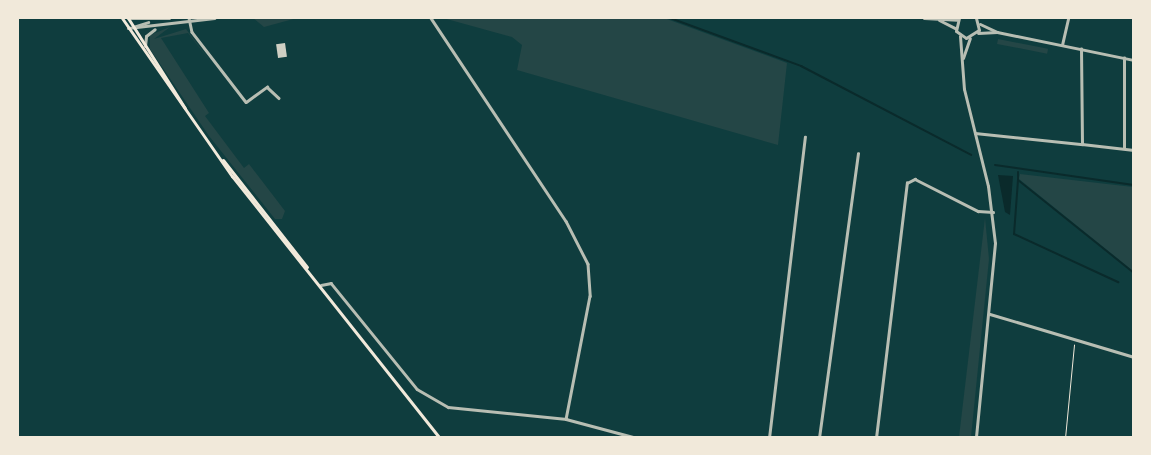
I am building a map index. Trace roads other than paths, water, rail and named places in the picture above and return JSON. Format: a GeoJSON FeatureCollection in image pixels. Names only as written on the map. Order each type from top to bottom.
{"type":"FeatureCollection","features":[{"type":"Feature","properties":{"kind":"main road"},"geometry":{"type":"LineString","coordinates":[[122,18],[215,150],[440,438]]}},
{"type":"Feature","properties":{"kind":"main road"},"geometry":{"type":"LineString","coordinates":[[128,18],[192,119]]}},
{"type":"Feature","properties":{"kind":"street"},"geometry":{"type":"LineString","coordinates":[[128,18],[151,21]]}},
{"type":"Feature","properties":{"kind":"street"},"geometry":{"type":"LineString","coordinates":[[134,28],[151,21],[169,18]]}},
{"type":"Feature","properties":{"kind":"street"},"geometry":{"type":"LineString","coordinates":[[128,28],[156,28],[190,20],[214,18]]}},
{"type":"Feature","properties":{"kind":"street"},"geometry":{"type":"LineString","coordinates":[[431,18],[566,221],[588,264],[590,296],[566,419]]}},
{"type":"Feature","properties":{"kind":"street"},"geometry":{"type":"LineString","coordinates":[[924,18],[938,20],[958,19],[955,28]]}},
{"type":"Feature","properties":{"kind":"street"},"geometry":{"type":"LineString","coordinates":[[976,18],[980,24],[998,32],[1134,60]]}},
{"type":"Feature","properties":{"kind":"street"},"geometry":{"type":"LineString","coordinates":[[1062,45],[1068,18]]}},
{"type":"Feature","properties":{"kind":"street"},"geometry":{"type":"LineString","coordinates":[[190,20],[192,32],[246,102],[267,87],[279,98]]}},
{"type":"Feature","properties":{"kind":"street"},"geometry":{"type":"LineString","coordinates":[[938,20],[955,28],[960,36],[974,133],[993,212],[995,262],[976,438]]}},
{"type":"Feature","properties":{"kind":"street"},"geometry":{"type":"LineString","coordinates":[[978,33],[980,24]]}},
{"type":"Feature","properties":{"kind":"street"},"geometry":{"type":"LineString","coordinates":[[145,46],[146,36],[156,28]]}},
{"type":"Feature","properties":{"kind":"street"},"geometry":{"type":"LineString","coordinates":[[963,58],[970,38],[978,33],[998,32]]}},
{"type":"Feature","properties":{"kind":"street"},"geometry":{"type":"LineString","coordinates":[[960,36],[970,38]]}},
{"type":"Feature","properties":{"kind":"street"},"geometry":{"type":"LineString","coordinates":[[1081,49],[1082,144]]}},
{"type":"Feature","properties":{"kind":"street"},"geometry":{"type":"LineString","coordinates":[[1124,58],[1124,148]]}},
{"type":"Feature","properties":{"kind":"street"},"geometry":{"type":"LineString","coordinates":[[974,133],[1134,150]]}},
{"type":"Feature","properties":{"kind":"street"},"geometry":{"type":"LineString","coordinates":[[770,438],[805,137]]}},
{"type":"Feature","properties":{"kind":"street"},"geometry":{"type":"LineString","coordinates":[[819,438],[858,154]]}},
{"type":"Feature","properties":{"kind":"street"},"geometry":{"type":"LineString","coordinates":[[876,438],[907,183],[915,179],[978,211],[993,212]]}},
{"type":"Feature","properties":{"kind":"street"},"geometry":{"type":"LineString","coordinates":[[321,285],[331,283],[417,388],[448,407],[566,419],[636,438]]}},
{"type":"Feature","properties":{"kind":"street"},"geometry":{"type":"LineString","coordinates":[[990,314],[1075,338],[1134,358]]}},
{"type":"Feature","properties":{"kind":"waterway"},"geometry":{"type":"LineString","coordinates":[[670,18],[801,66],[971,155]]}},
{"type":"Feature","properties":{"kind":"waterway"},"geometry":{"type":"LineString","coordinates":[[995,165],[1134,185]]}},
{"type":"Feature","properties":{"kind":"waterway"},"geometry":{"type":"LineString","coordinates":[[1018,172],[1018,180],[1134,273]]}},
{"type":"Feature","properties":{"kind":"waterway"},"geometry":{"type":"LineString","coordinates":[[1018,180],[1014,234],[1118,282]]}}]}
